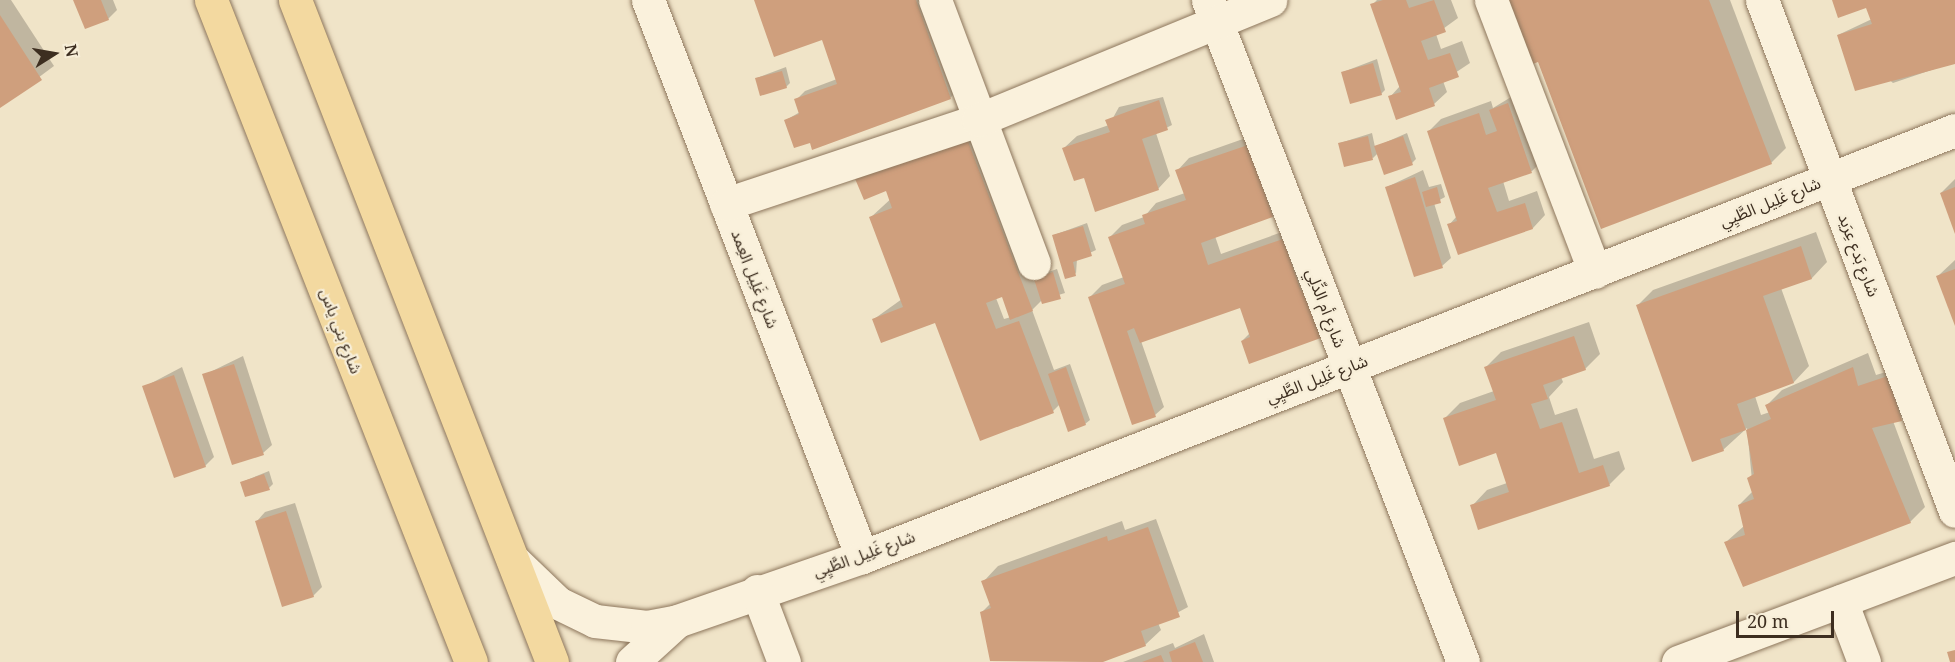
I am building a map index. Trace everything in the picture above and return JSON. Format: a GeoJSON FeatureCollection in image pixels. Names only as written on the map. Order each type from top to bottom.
{"type":"FeatureCollection","features":[{"type":"Feature","properties":{"kind":"main road","name":"شارع بني ياس"},"geometry":{"type":"LineString","coordinates":[[211,0],[471,662]]}},
{"type":"Feature","properties":{"kind":"main road"},"geometry":{"type":"LineString","coordinates":[[295,0],[552,662]]}},
{"type":"Feature","properties":{"kind":"street","name":"شارع غَلِيل العِمد"},"geometry":{"type":"LineString","coordinates":[[648,0],[862,557]]}},
{"type":"Feature","properties":{"kind":"street"},"geometry":{"type":"LineString","coordinates":[[935,0],[978,120],[1034,263]]}},
{"type":"Feature","properties":{"kind":"street"},"geometry":{"type":"LineString","coordinates":[[726,204],[978,120],[1212,10],[1270,0]]}},
{"type":"Feature","properties":{"kind":"street"},"geometry":{"type":"LineString","coordinates":[[1491,0],[1595,272]]}},
{"type":"Feature","properties":{"kind":"street","name":"شارع بَدع عِرَيد"},"geometry":{"type":"LineString","coordinates":[[1762,0],[1955,511]]}},
{"type":"Feature","properties":{"kind":"street","name":"شارع أم الدِّلِي"},"geometry":{"type":"LineString","coordinates":[[1212,10],[1463,662]]}},
{"type":"Feature","properties":{"kind":"street","name":"شارع غَلِيل الطَّيِي"},"geometry":{"type":"LineString","coordinates":[[513,560],[558,603],[595,621],[646,627],[677,621],[757,591],[862,557],[1955,130]]}},
{"type":"Feature","properties":{"kind":"street"},"geometry":{"type":"LineString","coordinates":[[1678,662],[1955,558]]}},
{"type":"Feature","properties":{"kind":"street"},"geometry":{"type":"LineString","coordinates":[[757,591],[784,662]]}},
{"type":"Feature","properties":{"kind":"street"},"geometry":{"type":"LineString","coordinates":[[1841,601],[1864,662]]}},
{"type":"Feature","properties":{"kind":"street","name":"شارع غَلِيل الطَّيِي"},"geometry":{"type":"LineString","coordinates":[[632,662],[677,621]]}},
{"type":"Feature","properties":{"kind":"building"},"geometry":{"type":"Polygon","coordinates":[[[73,0],[101,0],[109,20],[85,29],[73,0]]]}},
{"type":"Feature","properties":{"kind":"building"},"geometry":{"type":"Polygon","coordinates":[[[754,0],[916,0],[951,99],[812,150],[810,143],[794,148],[784,120],[799,114],[794,99],[837,84],[822,40],[774,57],[754,0]]]}},
{"type":"Feature","properties":{"kind":"building"},"geometry":{"type":"Polygon","coordinates":[[[1383,0],[1406,0],[1409,8],[1434,0],[1446,32],[1421,41],[1428,60],[1450,53],[1459,77],[1429,88],[1435,106],[1396,120],[1388,96],[1401,92],[1370,4],[1383,0]]]}},
{"type":"Feature","properties":{"kind":"building"},"geometry":{"type":"Polygon","coordinates":[[[1500,0],[1709,0],[1772,164],[1601,229],[1538,62],[1525,67],[1500,0]]]}},
{"type":"Feature","properties":{"kind":"building"},"geometry":{"type":"Polygon","coordinates":[[[1832,0],[1955,0],[1955,64],[1855,91],[1837,35],[1872,24],[1866,8],[1838,18],[1832,0]]]}},
{"type":"Feature","properties":{"kind":"building"},"geometry":{"type":"Polygon","coordinates":[[[0,15],[42,80],[0,108],[0,15]]]}},
{"type":"Feature","properties":{"kind":"building"},"geometry":{"type":"Polygon","coordinates":[[[1373,63],[1382,95],[1350,104],[1341,72],[1373,63]]]}},
{"type":"Feature","properties":{"kind":"building"},"geometry":{"type":"Polygon","coordinates":[[[782,71],[787,88],[760,96],[755,78],[782,71]]]}},
{"type":"Feature","properties":{"kind":"building"},"geometry":{"type":"Polygon","coordinates":[[[1159,100],[1168,130],[1142,139],[1159,190],[1095,212],[1084,178],[1074,181],[1062,148],[1110,132],[1105,120],[1159,100]]]}},
{"type":"Feature","properties":{"kind":"building"},"geometry":{"type":"Polygon","coordinates":[[[1508,103],[1532,173],[1488,188],[1497,212],[1525,203],[1533,229],[1458,255],[1447,224],[1457,221],[1427,131],[1479,113],[1486,135],[1497,131],[1489,110],[1508,103]]]}},
{"type":"Feature","properties":{"kind":"building"},"geometry":{"type":"Polygon","coordinates":[[[964,131],[1033,311],[1010,320],[1002,297],[986,303],[996,329],[1019,321],[1054,413],[980,441],[935,323],[881,343],[872,319],[903,307],[869,217],[892,208],[886,191],[864,200],[853,174],[964,131]]]}},
{"type":"Feature","properties":{"kind":"building"},"geometry":{"type":"Polygon","coordinates":[[[1368,136],[1373,160],[1344,167],[1338,143],[1368,136]]]}},
{"type":"Feature","properties":{"kind":"building"},"geometry":{"type":"Polygon","coordinates":[[[1403,136],[1413,165],[1384,175],[1374,146],[1403,136]]]}},
{"type":"Feature","properties":{"kind":"building"},"geometry":{"type":"Polygon","coordinates":[[[1248,145],[1273,217],[1201,243],[1208,265],[1283,239],[1301,291],[1312,287],[1329,335],[1249,364],[1241,341],[1250,337],[1240,308],[1140,343],[1134,328],[1127,331],[1156,417],[1132,425],[1088,297],[1125,284],[1108,237],[1145,224],[1142,215],[1186,200],[1175,170],[1248,145]]]}},
{"type":"Feature","properties":{"kind":"building"},"geometry":{"type":"Polygon","coordinates":[[[1415,177],[1443,268],[1414,277],[1385,187],[1415,177]]]}},
{"type":"Feature","properties":{"kind":"building"},"geometry":{"type":"Polygon","coordinates":[[[1437,187],[1441,203],[1426,207],[1422,192],[1437,187]]]}},
{"type":"Feature","properties":{"kind":"building"},"geometry":{"type":"Polygon","coordinates":[[[1955,187],[1955,234],[1940,193],[1955,187]]]}},
{"type":"Feature","properties":{"kind":"building"},"geometry":{"type":"Polygon","coordinates":[[[1083,226],[1092,256],[1073,262],[1076,276],[1065,279],[1052,235],[1083,226]]]}},
{"type":"Feature","properties":{"kind":"building"},"geometry":{"type":"Polygon","coordinates":[[[1801,246],[1812,279],[1763,296],[1794,383],[1737,404],[1746,430],[1720,439],[1724,451],[1692,462],[1636,305],[1801,246]]]}},
{"type":"Feature","properties":{"kind":"building"},"geometry":{"type":"Polygon","coordinates":[[[1955,269],[1955,326],[1936,276],[1955,269]]]}},
{"type":"Feature","properties":{"kind":"building"},"geometry":{"type":"Polygon","coordinates":[[[1053,272],[1061,299],[1042,304],[1034,279],[1053,272]]]}},
{"type":"Feature","properties":{"kind":"building"},"geometry":{"type":"Polygon","coordinates":[[[1574,336],[1586,370],[1543,385],[1548,399],[1531,404],[1540,429],[1562,422],[1579,473],[1603,465],[1610,486],[1478,530],[1470,505],[1509,492],[1496,453],[1459,466],[1443,418],[1496,400],[1484,367],[1574,336]]]}},
{"type":"Feature","properties":{"kind":"building"},"geometry":{"type":"Polygon","coordinates":[[[234,364],[264,455],[232,465],[202,374],[234,364]]]}},
{"type":"Feature","properties":{"kind":"building"},"geometry":{"type":"Polygon","coordinates":[[[1066,367],[1086,425],[1068,432],[1048,374],[1066,367]]]}},
{"type":"Feature","properties":{"kind":"building"},"geometry":{"type":"Polygon","coordinates":[[[1853,367],[1858,386],[1888,376],[1902,421],[1872,428],[1911,523],[1743,587],[1724,542],[1745,535],[1738,505],[1754,499],[1747,478],[1754,474],[1746,430],[1771,419],[1765,405],[1853,367]]]}},
{"type":"Feature","properties":{"kind":"building"},"geometry":{"type":"Polygon","coordinates":[[[174,375],[206,467],[174,478],[142,386],[174,375]]]}},
{"type":"Feature","properties":{"kind":"building"},"geometry":{"type":"Polygon","coordinates":[[[264,474],[270,490],[245,497],[240,482],[264,474]]]}},
{"type":"Feature","properties":{"kind":"building"},"geometry":{"type":"Polygon","coordinates":[[[286,511],[314,597],[282,607],[255,521],[286,511]]]}},
{"type":"Feature","properties":{"kind":"building"},"geometry":{"type":"Polygon","coordinates":[[[1148,527],[1180,617],[1141,631],[1146,646],[1103,662],[990,661],[980,612],[991,608],[981,581],[1107,536],[1108,541],[1148,527]]]}},
{"type":"Feature","properties":{"kind":"building"},"geometry":{"type":"Polygon","coordinates":[[[1195,642],[1203,662],[1172,662],[1169,652],[1195,642]]]}},
{"type":"Feature","properties":{"kind":"building"},"geometry":{"type":"Polygon","coordinates":[[[1955,650],[1955,662],[1950,662],[1947,652],[1955,650]]]}},
{"type":"Feature","properties":{"kind":"building"},"geometry":{"type":"Polygon","coordinates":[[[1161,655],[1164,662],[1142,662],[1161,655]]]}}]}
